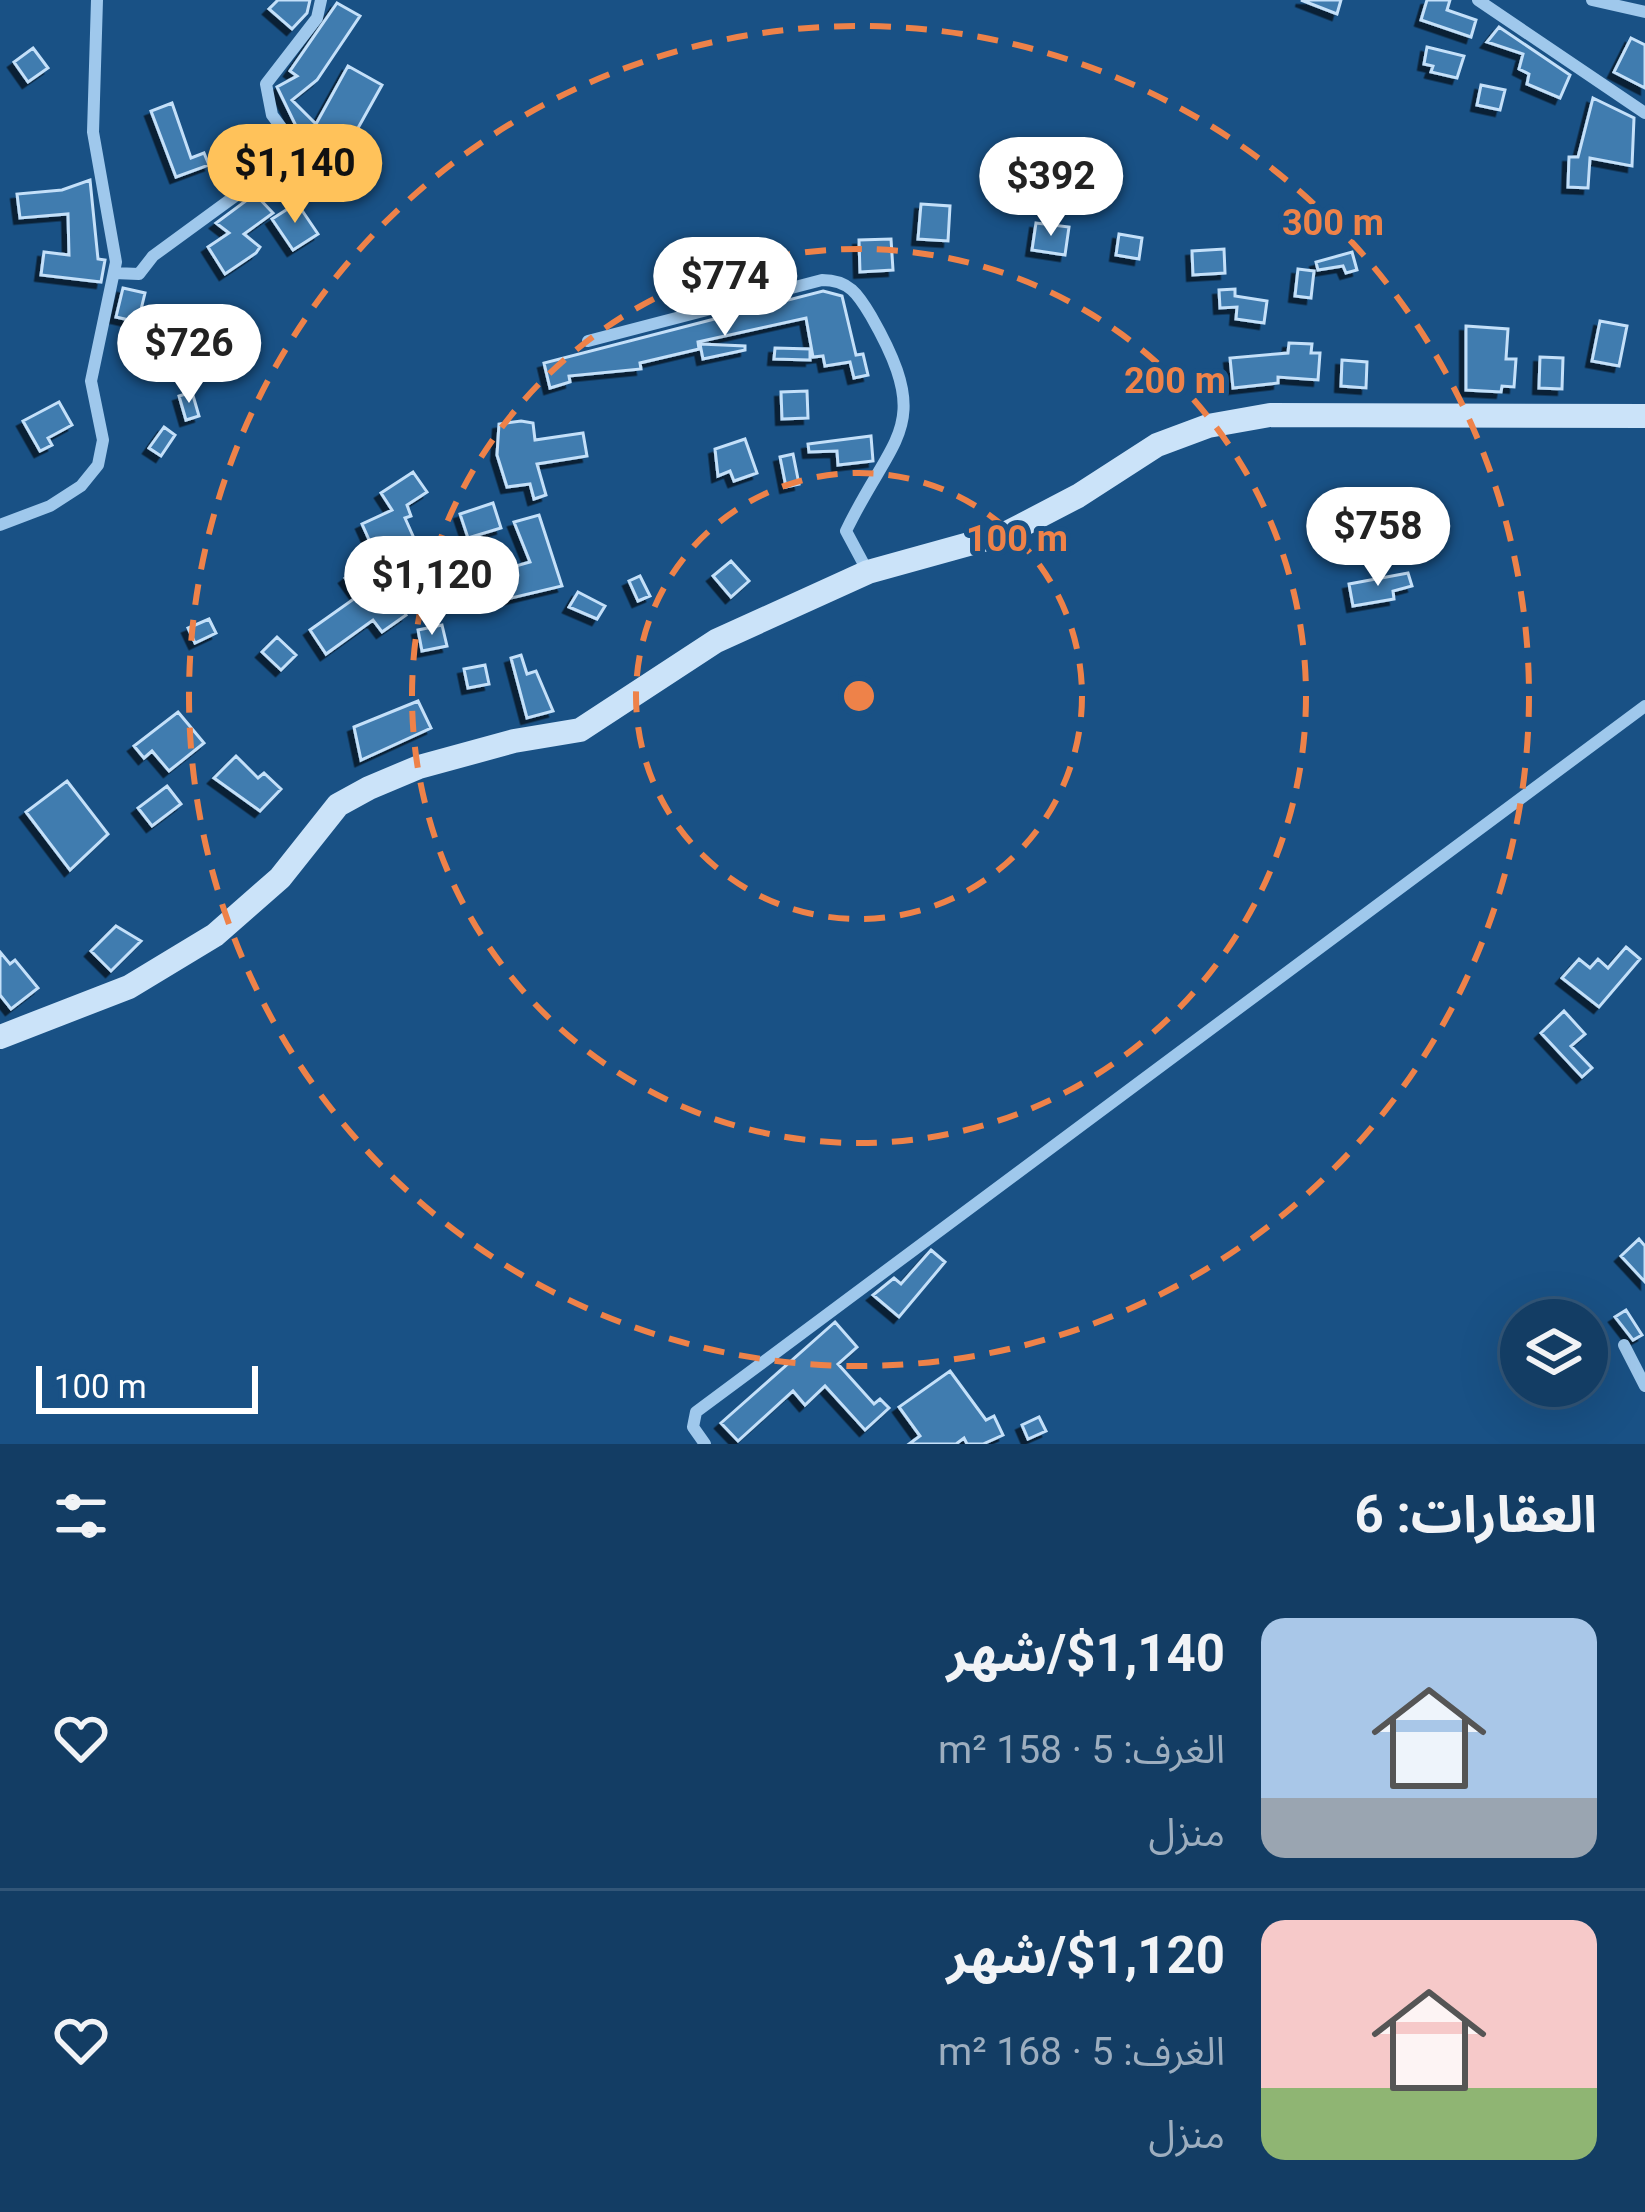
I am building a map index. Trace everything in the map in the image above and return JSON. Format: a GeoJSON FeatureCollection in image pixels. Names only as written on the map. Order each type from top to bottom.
{"type":"FeatureCollection","features":[{"type":"Feature","properties":{"kind":"street"},"geometry":{"type":"LineString","coordinates":[[0,525],[50,506],[81,487],[98,464],[103,440],[91,381],[114,274],[93,132],[97,0]]}},
{"type":"Feature","properties":{"kind":"street"},"geometry":{"type":"LineString","coordinates":[[114,274],[139,274],[153,256],[298,150],[272,115],[266,84],[316,18],[321,0]]}},
{"type":"Feature","properties":{"kind":"street"},"geometry":{"type":"LineString","coordinates":[[1478,0],[1645,112]]}},
{"type":"Feature","properties":{"kind":"street"},"geometry":{"type":"LineString","coordinates":[[1592,0],[1645,12]]}},
{"type":"Feature","properties":{"kind":"street"},"geometry":{"type":"LineString","coordinates":[[588,340],[822,280],[840,280],[858,294],[898,364],[905,388],[895,453],[846,531],[868,572]]}},
{"type":"Feature","properties":{"kind":"street"},"geometry":{"type":"LineString","coordinates":[[0,1036],[129,988],[214,935],[280,878],[338,805],[419,767],[514,741],[580,730],[716,641],[868,572],[1005,534],[1078,496],[1157,445],[1208,426],[1270,415],[1645,416]]}},
{"type":"Feature","properties":{"kind":"street"},"geometry":{"type":"LineString","coordinates":[[705,1444],[693,1427],[696,1412],[1645,706]]}},
{"type":"Feature","properties":{"kind":"street"},"geometry":{"type":"LineString","coordinates":[[1624,1345],[1645,1386]]}},
{"type":"Feature","properties":{"kind":"building"},"geometry":{"type":"Polygon","coordinates":[[[278,0],[310,0],[307,13],[292,29],[269,9],[278,0]]]}},
{"type":"Feature","properties":{"kind":"building"},"geometry":{"type":"Polygon","coordinates":[[[1301,0],[1341,0],[1337,14],[1301,0]]]}},
{"type":"Feature","properties":{"kind":"building"},"geometry":{"type":"Polygon","coordinates":[[[1427,0],[1450,0],[1447,10],[1476,20],[1471,37],[1421,20],[1427,0]]]}},
{"type":"Feature","properties":{"kind":"building"},"geometry":{"type":"Polygon","coordinates":[[[337,3],[360,16],[317,80],[292,100],[316,124],[348,66],[382,85],[358,128],[330,155],[296,126],[277,87],[297,76],[290,71],[337,3]]]}},
{"type":"Feature","properties":{"kind":"building"},"geometry":{"type":"Polygon","coordinates":[[[1499,27],[1570,75],[1560,98],[1527,84],[1529,74],[1519,69],[1523,54],[1487,42],[1499,27]]]}},
{"type":"Feature","properties":{"kind":"building"},"geometry":{"type":"Polygon","coordinates":[[[1631,38],[1645,45],[1645,88],[1614,72],[1631,38]]]}},
{"type":"Feature","properties":{"kind":"building"},"geometry":{"type":"Polygon","coordinates":[[[1427,47],[1464,56],[1457,78],[1431,72],[1433,66],[1424,64],[1427,47]]]}},
{"type":"Feature","properties":{"kind":"building"},"geometry":{"type":"Polygon","coordinates":[[[33,48],[48,68],[28,82],[14,62],[33,48]]]}},
{"type":"Feature","properties":{"kind":"building"},"geometry":{"type":"Polygon","coordinates":[[[1481,85],[1505,90],[1500,110],[1477,105],[1481,85]]]}},
{"type":"Feature","properties":{"kind":"building"},"geometry":{"type":"Polygon","coordinates":[[[1593,98],[1634,118],[1632,166],[1590,158],[1588,188],[1568,187],[1569,157],[1578,157],[1593,98]]]}},
{"type":"Feature","properties":{"kind":"building"},"geometry":{"type":"Polygon","coordinates":[[[172,103],[191,158],[204,153],[209,165],[176,177],[151,111],[172,103]]]}},
{"type":"Feature","properties":{"kind":"building"},"geometry":{"type":"Polygon","coordinates":[[[90,180],[98,259],[105,260],[101,282],[41,275],[44,252],[69,255],[68,214],[20,218],[17,194],[62,190],[90,180]]]}},
{"type":"Feature","properties":{"kind":"building"},"geometry":{"type":"Polygon","coordinates":[[[255,194],[273,213],[244,234],[260,247],[256,253],[225,274],[208,247],[229,233],[216,223],[255,194]]]}},
{"type":"Feature","properties":{"kind":"building"},"geometry":{"type":"Polygon","coordinates":[[[297,203],[318,234],[293,250],[272,219],[297,203]]]}},
{"type":"Feature","properties":{"kind":"building"},"geometry":{"type":"Polygon","coordinates":[[[921,204],[950,206],[948,241],[918,239],[921,204]]]}},
{"type":"Feature","properties":{"kind":"building"},"geometry":{"type":"Polygon","coordinates":[[[1036,223],[1069,227],[1065,255],[1032,250],[1036,223]]]}},
{"type":"Feature","properties":{"kind":"building"},"geometry":{"type":"Polygon","coordinates":[[[1119,234],[1142,238],[1139,259],[1116,255],[1119,234]]]}},
{"type":"Feature","properties":{"kind":"building"},"geometry":{"type":"Polygon","coordinates":[[[891,239],[893,270],[860,272],[859,240],[891,239]]]}},
{"type":"Feature","properties":{"kind":"building"},"geometry":{"type":"Polygon","coordinates":[[[1224,249],[1225,273],[1193,275],[1192,251],[1224,249]]]}},
{"type":"Feature","properties":{"kind":"building"},"geometry":{"type":"Polygon","coordinates":[[[1352,252],[1357,270],[1346,273],[1343,266],[1318,270],[1316,262],[1352,252]]]}},
{"type":"Feature","properties":{"kind":"building"},"geometry":{"type":"Polygon","coordinates":[[[1298,269],[1314,271],[1311,298],[1295,296],[1298,269]]]}},
{"type":"Feature","properties":{"kind":"building"},"geometry":{"type":"Polygon","coordinates":[[[123,288],[145,293],[138,322],[116,317],[123,288]]]}},
{"type":"Feature","properties":{"kind":"building"},"geometry":{"type":"Polygon","coordinates":[[[1235,289],[1235,296],[1267,301],[1264,323],[1236,319],[1237,307],[1220,308],[1219,290],[1235,289]]]}},
{"type":"Feature","properties":{"kind":"building"},"geometry":{"type":"Polygon","coordinates":[[[823,291],[842,296],[856,355],[863,354],[868,375],[854,378],[850,362],[825,366],[823,356],[813,357],[806,318],[698,342],[699,349],[640,363],[641,369],[569,376],[570,382],[550,388],[544,363],[823,291]]]}},
{"type":"Feature","properties":{"kind":"building"},"geometry":{"type":"Polygon","coordinates":[[[1600,321],[1627,326],[1619,366],[1592,361],[1600,321]]]}},
{"type":"Feature","properties":{"kind":"building"},"geometry":{"type":"Polygon","coordinates":[[[177,324],[199,329],[196,341],[174,337],[177,324]]]}},
{"type":"Feature","properties":{"kind":"building"},"geometry":{"type":"Polygon","coordinates":[[[1466,326],[1508,329],[1506,359],[1516,359],[1514,387],[1502,386],[1501,392],[1466,390],[1466,326]]]}},
{"type":"Feature","properties":{"kind":"building"},"geometry":{"type":"Polygon","coordinates":[[[1289,343],[1312,344],[1311,353],[1320,353],[1318,380],[1278,377],[1278,383],[1233,388],[1230,358],[1288,353],[1289,343]]]}},
{"type":"Feature","properties":{"kind":"building"},"geometry":{"type":"Polygon","coordinates":[[[700,344],[745,346],[745,350],[703,359],[700,344]]]}},
{"type":"Feature","properties":{"kind":"building"},"geometry":{"type":"Polygon","coordinates":[[[775,348],[810,349],[810,360],[774,359],[775,348]]]}},
{"type":"Feature","properties":{"kind":"building"},"geometry":{"type":"Polygon","coordinates":[[[1540,357],[1563,358],[1562,389],[1539,388],[1540,357]]]}},
{"type":"Feature","properties":{"kind":"building"},"geometry":{"type":"Polygon","coordinates":[[[1342,360],[1367,362],[1366,388],[1341,386],[1342,360]]]}},
{"type":"Feature","properties":{"kind":"building"},"geometry":{"type":"Polygon","coordinates":[[[807,391],[808,418],[782,419],[781,392],[807,391]]]}},
{"type":"Feature","properties":{"kind":"building"},"geometry":{"type":"Polygon","coordinates":[[[192,392],[199,416],[186,420],[179,396],[192,392]]]}},
{"type":"Feature","properties":{"kind":"building"},"geometry":{"type":"Polygon","coordinates":[[[59,402],[72,425],[48,438],[52,445],[40,451],[23,421],[59,402]]]}},
{"type":"Feature","properties":{"kind":"building"},"geometry":{"type":"Polygon","coordinates":[[[533,423],[535,440],[583,433],[587,456],[537,464],[546,495],[534,499],[530,484],[507,487],[497,455],[499,424],[533,423]]]}},
{"type":"Feature","properties":{"kind":"building"},"geometry":{"type":"Polygon","coordinates":[[[164,427],[175,435],[161,456],[149,448],[164,427]]]}},
{"type":"Feature","properties":{"kind":"building"},"geometry":{"type":"Polygon","coordinates":[[[871,436],[873,461],[838,465],[837,451],[809,452],[808,444],[871,436]]]}},
{"type":"Feature","properties":{"kind":"building"},"geometry":{"type":"Polygon","coordinates":[[[745,439],[757,473],[734,481],[730,471],[718,476],[715,449],[745,439]]]}},
{"type":"Feature","properties":{"kind":"building"},"geometry":{"type":"Polygon","coordinates":[[[793,454],[799,484],[786,487],[780,457],[793,454]]]}},
{"type":"Feature","properties":{"kind":"building"},"geometry":{"type":"Polygon","coordinates":[[[413,472],[427,492],[407,505],[411,516],[405,518],[413,536],[375,553],[362,524],[392,510],[381,493],[413,472]]]}},
{"type":"Feature","properties":{"kind":"building"},"geometry":{"type":"Polygon","coordinates":[[[493,503],[501,528],[468,538],[460,514],[493,503]]]}},
{"type":"Feature","properties":{"kind":"building"},"geometry":{"type":"Polygon","coordinates":[[[539,515],[562,586],[486,604],[482,584],[490,582],[488,574],[530,562],[514,522],[539,515]]]}},
{"type":"Feature","properties":{"kind":"building"},"geometry":{"type":"Polygon","coordinates":[[[369,559],[406,615],[382,632],[373,620],[326,654],[310,630],[358,596],[345,578],[369,559]]]}},
{"type":"Feature","properties":{"kind":"building"},"geometry":{"type":"Polygon","coordinates":[[[731,561],[749,581],[731,597],[713,576],[731,561]]]}},
{"type":"Feature","properties":{"kind":"building"},"geometry":{"type":"Polygon","coordinates":[[[1408,573],[1412,586],[1393,591],[1394,599],[1353,606],[1349,584],[1408,573]]]}},
{"type":"Feature","properties":{"kind":"building"},"geometry":{"type":"Polygon","coordinates":[[[640,576],[650,596],[638,601],[629,581],[640,576]]]}},
{"type":"Feature","properties":{"kind":"building"},"geometry":{"type":"Polygon","coordinates":[[[578,592],[605,606],[597,619],[569,607],[578,592]]]}},
{"type":"Feature","properties":{"kind":"building"},"geometry":{"type":"Polygon","coordinates":[[[209,619],[216,633],[195,643],[188,628],[209,619]]]}},
{"type":"Feature","properties":{"kind":"building"},"geometry":{"type":"Polygon","coordinates":[[[442,625],[447,646],[422,651],[418,630],[442,625]]]}},
{"type":"Feature","properties":{"kind":"building"},"geometry":{"type":"Polygon","coordinates":[[[277,637],[296,655],[281,670],[262,652],[277,637]]]}},
{"type":"Feature","properties":{"kind":"building"},"geometry":{"type":"Polygon","coordinates":[[[521,655],[527,674],[536,671],[553,711],[527,718],[511,658],[521,655]]]}},
{"type":"Feature","properties":{"kind":"building"},"geometry":{"type":"Polygon","coordinates":[[[485,665],[489,684],[468,688],[464,669],[485,665]]]}},
{"type":"Feature","properties":{"kind":"building"},"geometry":{"type":"Polygon","coordinates":[[[418,701],[431,728],[361,760],[354,727],[418,701]]]}},
{"type":"Feature","properties":{"kind":"building"},"geometry":{"type":"Polygon","coordinates":[[[178,712],[204,743],[169,771],[152,751],[144,758],[134,746],[178,712]]]}},
{"type":"Feature","properties":{"kind":"building"},"geometry":{"type":"Polygon","coordinates":[[[236,756],[258,778],[264,773],[281,789],[260,811],[214,778],[236,756]]]}},
{"type":"Feature","properties":{"kind":"building"},"geometry":{"type":"Polygon","coordinates":[[[67,781],[108,834],[70,870],[26,812],[67,781]]]}},
{"type":"Feature","properties":{"kind":"building"},"geometry":{"type":"Polygon","coordinates":[[[167,786],[181,804],[152,826],[138,808],[167,786]]]}},
{"type":"Feature","properties":{"kind":"building"},"geometry":{"type":"Polygon","coordinates":[[[116,926],[141,941],[111,971],[91,951],[116,926]]]}},
{"type":"Feature","properties":{"kind":"building"},"geometry":{"type":"Polygon","coordinates":[[[1626,947],[1640,959],[1599,1007],[1562,978],[1579,959],[1590,968],[1598,959],[1608,968],[1626,947]]]}},
{"type":"Feature","properties":{"kind":"building"},"geometry":{"type":"Polygon","coordinates":[[[0,952],[10,964],[15,960],[38,988],[11,1009],[0,995],[0,952]]]}},
{"type":"Feature","properties":{"kind":"building"},"geometry":{"type":"Polygon","coordinates":[[[1564,1011],[1585,1034],[1571,1046],[1592,1068],[1582,1077],[1541,1033],[1564,1011]]]}},
{"type":"Feature","properties":{"kind":"building"},"geometry":{"type":"Polygon","coordinates":[[[1639,1239],[1645,1246],[1645,1282],[1621,1256],[1639,1239]]]}},
{"type":"Feature","properties":{"kind":"building"},"geometry":{"type":"Polygon","coordinates":[[[931,1250],[945,1262],[899,1317],[873,1295],[894,1278],[901,1284],[931,1250]]]}},
{"type":"Feature","properties":{"kind":"building"},"geometry":{"type":"Polygon","coordinates":[[[1626,1310],[1642,1335],[1633,1340],[1615,1317],[1626,1310]]]}},
{"type":"Feature","properties":{"kind":"building"},"geometry":{"type":"Polygon","coordinates":[[[835,1322],[857,1347],[838,1364],[874,1404],[880,1399],[889,1408],[865,1430],[825,1386],[805,1405],[793,1391],[738,1441],[721,1423],[835,1322]]]}},
{"type":"Feature","properties":{"kind":"building"},"geometry":{"type":"Polygon","coordinates":[[[950,1371],[986,1420],[994,1416],[1003,1435],[983,1444],[967,1444],[964,1438],[956,1444],[909,1444],[920,1436],[899,1407],[950,1371]]]}},
{"type":"Feature","properties":{"kind":"building"},"geometry":{"type":"Polygon","coordinates":[[[1039,1417],[1046,1431],[1028,1439],[1022,1425],[1039,1417]]]}}]}
